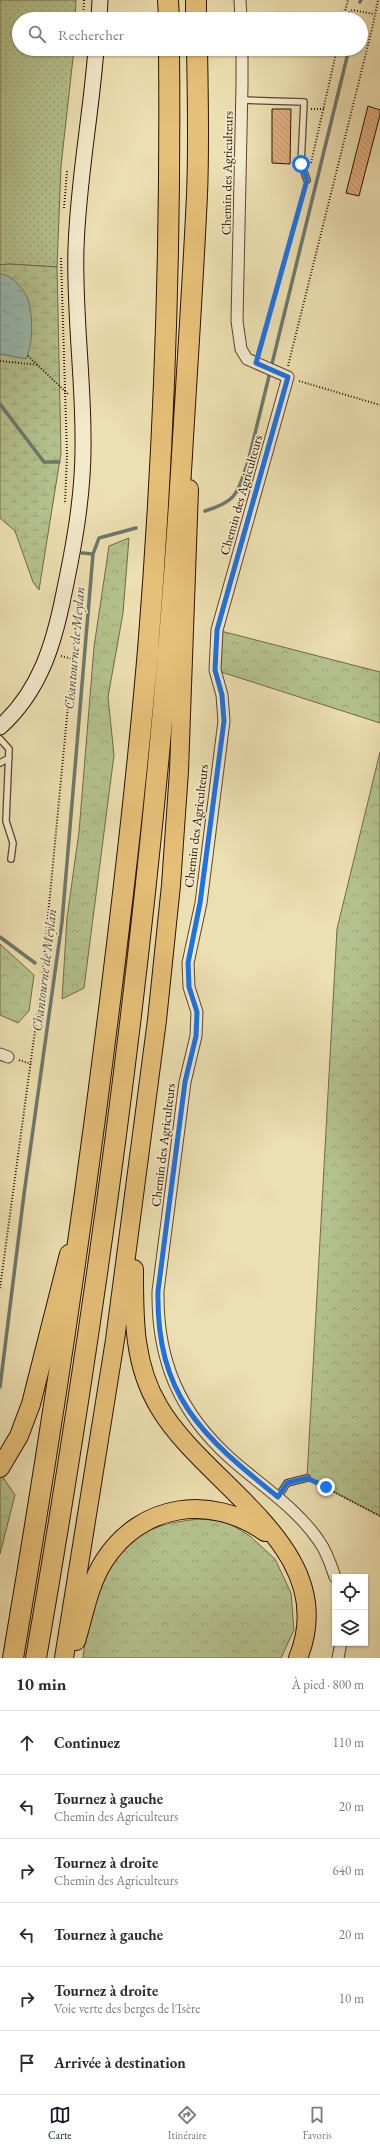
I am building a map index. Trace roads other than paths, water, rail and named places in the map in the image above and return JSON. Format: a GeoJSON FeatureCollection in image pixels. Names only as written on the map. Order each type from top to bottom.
{"type":"FeatureCollection","features":[{"type":"Feature","properties":{"kind":"highway"},"geometry":{"type":"LineString","coordinates":[[168,0],[169,12]]}},
{"type":"Feature","properties":{"kind":"highway"},"geometry":{"type":"LineString","coordinates":[[196,0],[196,12]]}},
{"type":"Feature","properties":{"kind":"highway"},"geometry":{"type":"LineString","coordinates":[[13,1658],[58,1384],[85,1192],[127,861],[148,642],[162,418],[168,277],[169,56]]}},
{"type":"Feature","properties":{"kind":"highway"},"geometry":{"type":"LineString","coordinates":[[64,1658],[112,1356],[133,1210],[171,885],[179,771],[197,192],[197,56]]}},
{"type":"Feature","properties":{"kind":"highway"},"geometry":{"type":"LineString","coordinates":[[36,1658],[81,1389],[146,887],[169,640],[197,192]]}},
{"type":"Feature","properties":{"kind":"highway"},"geometry":{"type":"LineString","coordinates":[[0,1468],[19,1436],[31,1404],[85,1192]]}},
{"type":"Feature","properties":{"kind":"highway"},"geometry":{"type":"LineString","coordinates":[[133,1210],[135,1335],[138,1354],[150,1391],[171,1425],[185,1443],[252,1509],[280,1544],[298,1571],[306,1598],[306,1627],[298,1658]]}},
{"type":"Feature","properties":{"kind":"highway"},"geometry":{"type":"LineString","coordinates":[[71,1658],[96,1575],[104,1561],[120,1540],[153,1518],[178,1510],[193,1508],[219,1511],[242,1518],[280,1544]]}},
{"type":"Feature","properties":{"kind":"main road"},"geometry":{"type":"LineString","coordinates":[[99,12],[100,0]]}},
{"type":"Feature","properties":{"kind":"main road"},"geometry":{"type":"LineString","coordinates":[[0,727],[14,713],[34,686],[49,653],[76,536],[81,498],[83,464],[83,406],[76,304],[76,248],[82,167],[95,56]]}},
{"type":"Feature","properties":{"kind":"street"},"geometry":{"type":"LineString","coordinates":[[240,0],[241,12]]}},
{"type":"Feature","properties":{"kind":"street","name":"Chemin des Agriculteurs"},"geometry":{"type":"LineString","coordinates":[[242,56],[237,321],[241,349],[247,359],[284,375],[217,630],[215,670],[222,695],[224,721],[200,903],[188,963],[189,987],[197,1012],[196,1036],[185,1082],[158,1291],[158,1316],[166,1366],[184,1403],[204,1432],[220,1449],[278,1497],[308,1526],[320,1542],[334,1574]]}},
{"type":"Feature","properties":{"kind":"street"},"geometry":{"type":"LineString","coordinates":[[338,1658],[340,1646]]}},
{"type":"Feature","properties":{"kind":"lane"},"geometry":{"type":"LineString","coordinates":[[242,100],[304,102],[301,164],[307,180]]}},
{"type":"Feature","properties":{"kind":"lane"},"geometry":{"type":"LineString","coordinates":[[0,739],[9,749],[6,821],[14,843],[11,859]]}},
{"type":"Feature","properties":{"kind":"lane"},"geometry":{"type":"LineString","coordinates":[[0,763],[9,758]]}},
{"type":"Feature","properties":{"kind":"lane"},"geometry":{"type":"LineString","coordinates":[[278,1497],[287,1483],[307,1478]]}},
{"type":"Feature","properties":{"kind":"water"},"geometry":{"type":"Polygon","coordinates":[[[0,274],[9,277],[18,284],[28,299],[32,332],[26,359],[0,354],[0,274]]]}},
{"type":"Feature","properties":{"kind":"waterway","name":"Chantourne de Meylan"},"geometry":{"type":"LineString","coordinates":[[205,511],[224,503],[235,494],[248,462],[347,56]]}},
{"type":"Feature","properties":{"kind":"waterway"},"geometry":{"type":"LineString","coordinates":[[0,404],[44,462],[59,462]]}},
{"type":"Feature","properties":{"kind":"waterway","name":"Chantourne de Meylan"},"geometry":{"type":"LineString","coordinates":[[0,1387],[24,1194],[62,922],[93,554],[99,538],[136,528]]}},
{"type":"Feature","properties":{"kind":"waterway"},"geometry":{"type":"LineString","coordinates":[[82,553],[93,554]]}},
{"type":"Feature","properties":{"kind":"waterway"},"geometry":{"type":"LineString","coordinates":[[0,937],[35,963]]}}]}
